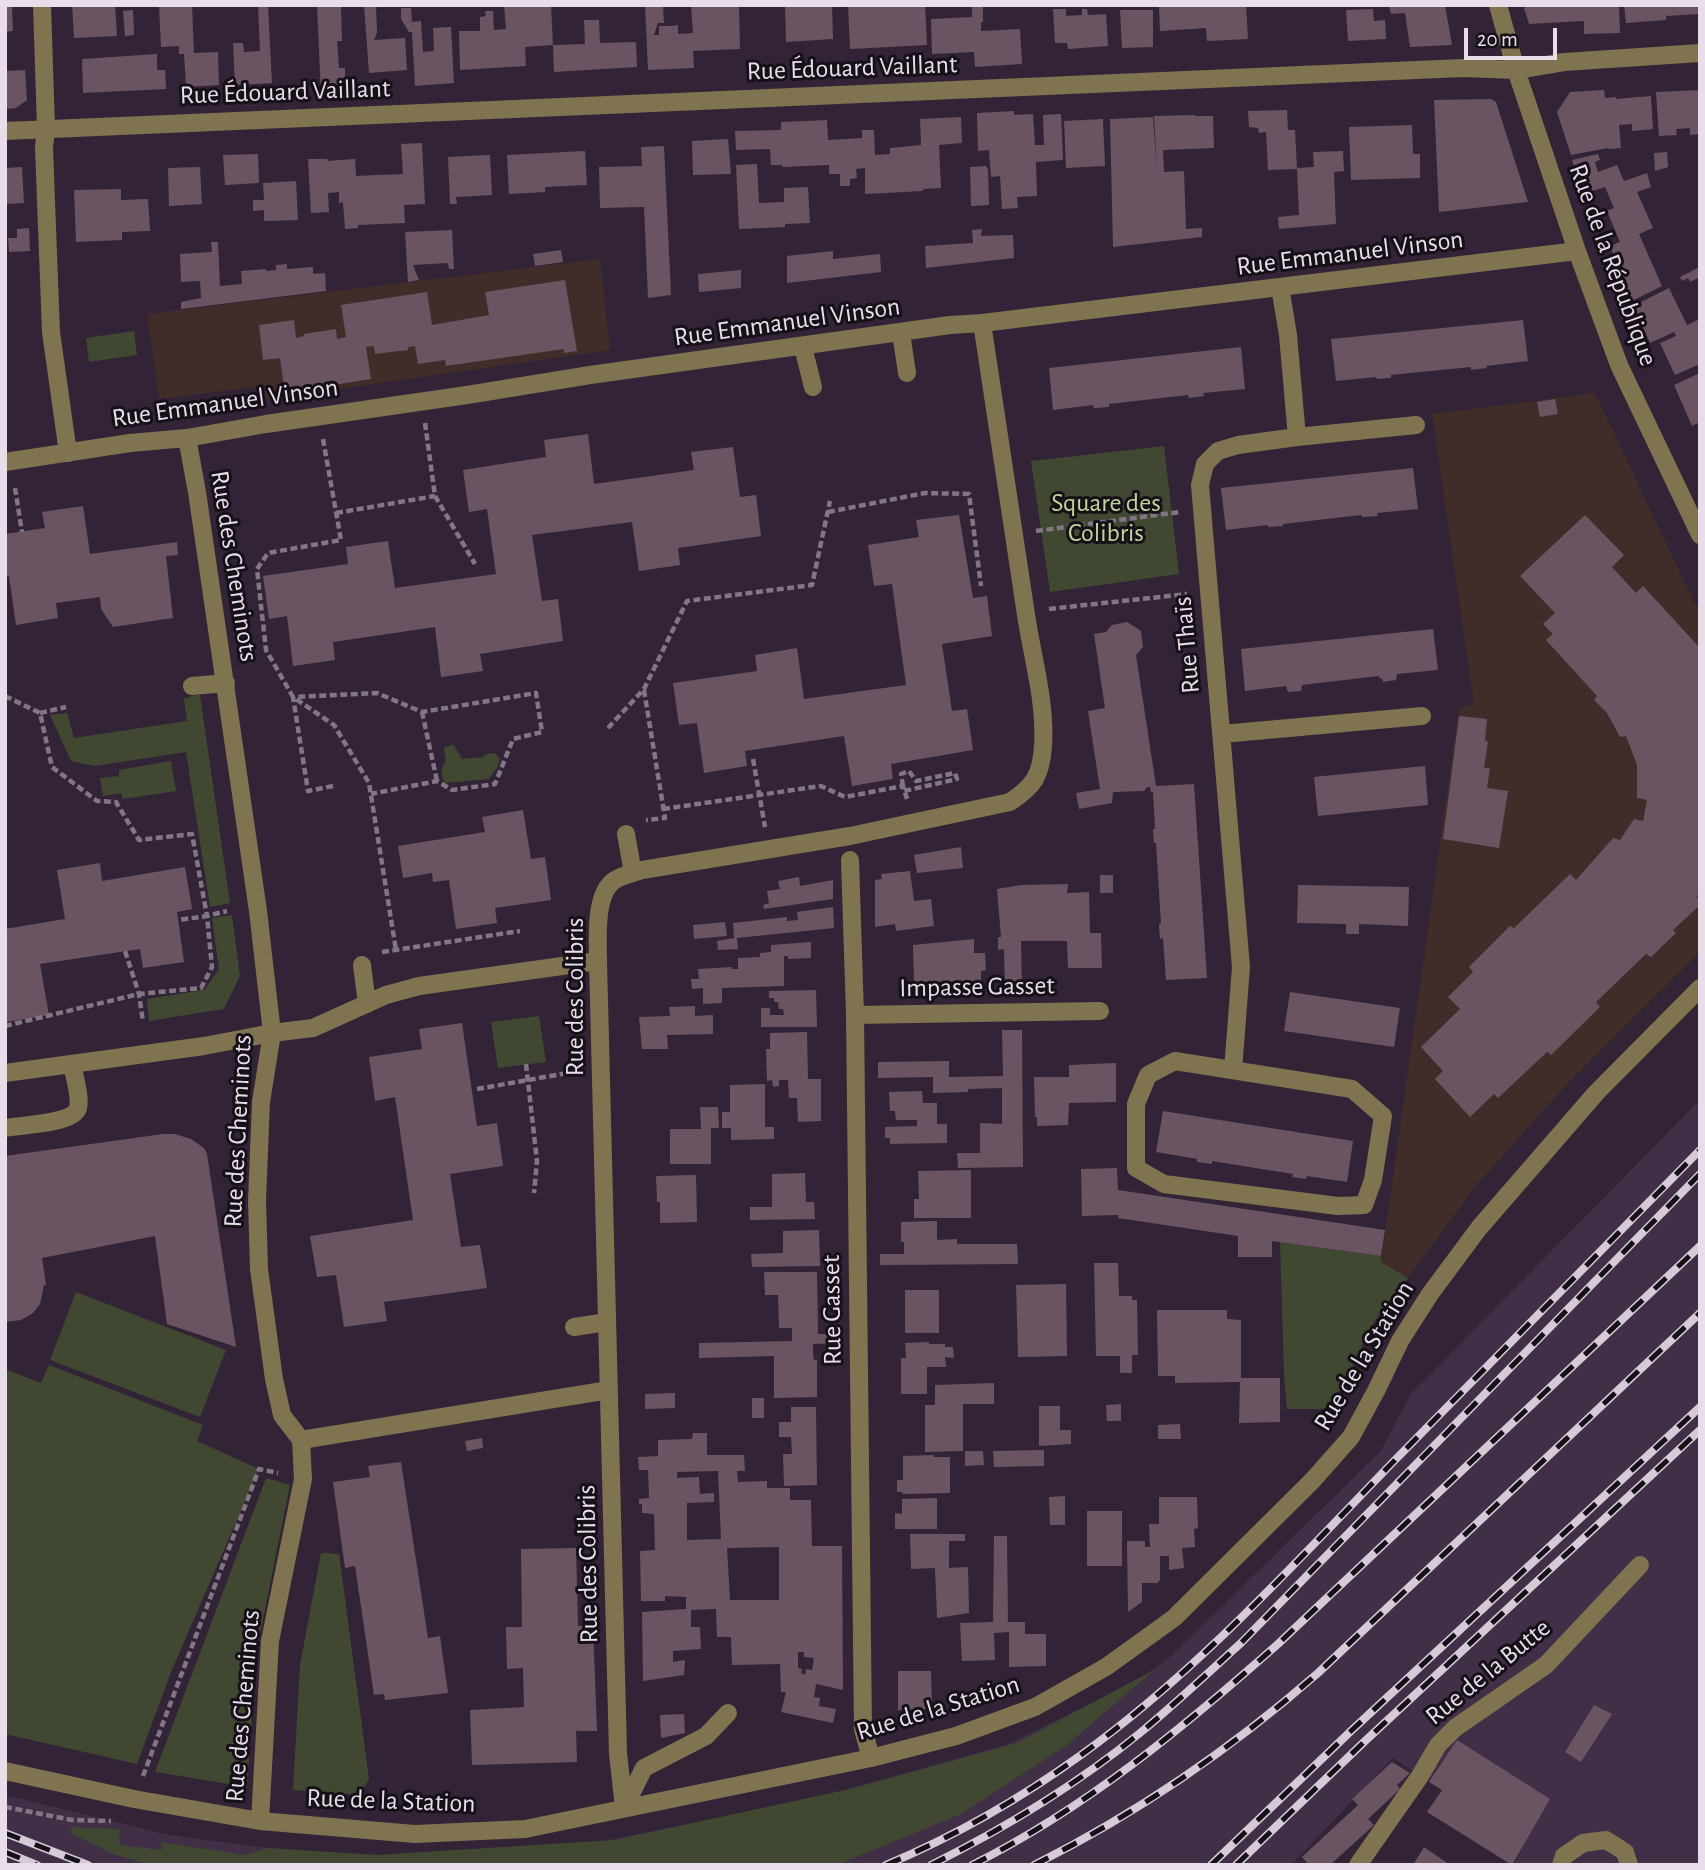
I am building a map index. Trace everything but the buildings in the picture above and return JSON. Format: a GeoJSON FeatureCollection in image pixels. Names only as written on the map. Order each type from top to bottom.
{"type":"FeatureCollection","features":[{"type":"Feature","properties":{"kind":"street"},"geometry":{"type":"LineString","coordinates":[[42,5],[51,332],[68,453]]}},
{"type":"Feature","properties":{"kind":"street","name":"Rue de la République"},"geometry":{"type":"LineString","coordinates":[[1498,5],[1516,70],[1619,365],[1700,535]]}},
{"type":"Feature","properties":{"kind":"street","name":"Rue Édouard Vaillant"},"geometry":{"type":"LineString","coordinates":[[5,131],[1449,68],[1516,70],[1563,62],[1700,53]]}},
{"type":"Feature","properties":{"kind":"street","name":"Rue Emmanuel Vinson"},"geometry":{"type":"LineString","coordinates":[[5,462],[130,443],[187,438],[601,373],[950,325],[1577,251]]}},
{"type":"Feature","properties":{"kind":"street"},"geometry":{"type":"LineString","coordinates":[[1280,288],[1288,335],[1297,436]]}},
{"type":"Feature","properties":{"kind":"street","name":"Rue des Colibris"},"geometry":{"type":"LineString","coordinates":[[624,1808],[618,1753],[597,961],[599,911],[605,892],[614,880],[642,870],[850,836],[1010,802],[1029,789],[1038,773],[1043,746],[1041,701],[982,323]]}},
{"type":"Feature","properties":{"kind":"street"},"geometry":{"type":"LineString","coordinates":[[901,333],[906,373]]}},
{"type":"Feature","properties":{"kind":"street"},"geometry":{"type":"LineString","coordinates":[[803,347],[813,387]]}},
{"type":"Feature","properties":{"kind":"street","name":"Rue Thaïs"},"geometry":{"type":"LineString","coordinates":[[1234,1070],[1241,967],[1200,485],[1205,464],[1218,451],[1238,445],[1297,436],[1416,425]]}},
{"type":"Feature","properties":{"kind":"street","name":"Rue des Cheminots"},"geometry":{"type":"LineString","coordinates":[[187,438],[226,682],[272,1033],[261,1101],[257,1201],[259,1269],[274,1379],[282,1415],[301,1440],[303,1479],[270,1641],[260,1821]]}},
{"type":"Feature","properties":{"kind":"street"},"geometry":{"type":"LineString","coordinates":[[192,686],[226,682]]}},
{"type":"Feature","properties":{"kind":"street"},"geometry":{"type":"LineString","coordinates":[[1222,734],[1422,716]]}},
{"type":"Feature","properties":{"kind":"street"},"geometry":{"type":"LineString","coordinates":[[632,827],[633,873]]}},
{"type":"Feature","properties":{"kind":"street","name":"Rue Gasset"},"geometry":{"type":"LineString","coordinates":[[850,860],[855,1015],[863,1729],[871,1758]]}},
{"type":"Feature","properties":{"kind":"street"},"geometry":{"type":"LineString","coordinates":[[367,959],[367,1004]]}},
{"type":"Feature","properties":{"kind":"street"},"geometry":{"type":"LineString","coordinates":[[5,1073],[313,1028],[402,990],[597,961]]}},
{"type":"Feature","properties":{"kind":"street","name":"Rue de la Station"},"geometry":{"type":"LineString","coordinates":[[5,1771],[134,1799],[260,1821],[415,1834],[525,1829],[871,1758],[956,1736],[1035,1707],[1106,1667],[1174,1618],[1312,1481],[1351,1437],[1399,1341],[1479,1228],[1596,1093],[1700,988]]}},
{"type":"Feature","properties":{"kind":"street","name":"Impasse Gasset"},"geometry":{"type":"LineString","coordinates":[[855,1015],[1100,1011]]}},
{"type":"Feature","properties":{"kind":"street"},"geometry":{"type":"LineString","coordinates":[[1175,1061],[1234,1070],[1352,1089],[1384,1116],[1373,1180],[1364,1205],[1338,1206],[1164,1184],[1136,1168],[1136,1104],[1148,1075],[1175,1061]]}},
{"type":"Feature","properties":{"kind":"street"},"geometry":{"type":"LineString","coordinates":[[5,1128],[61,1120],[78,1111],[79,1102],[72,1064]]}},
{"type":"Feature","properties":{"kind":"street"},"geometry":{"type":"LineString","coordinates":[[574,1327],[607,1322]]}},
{"type":"Feature","properties":{"kind":"street"},"geometry":{"type":"LineString","coordinates":[[301,1440],[609,1390]]}},
{"type":"Feature","properties":{"kind":"street","name":"Rue de la Butte"},"geometry":{"type":"LineString","coordinates":[[1357,1865],[1420,1776],[1438,1745],[1455,1728],[1546,1665],[1640,1566]]}},
{"type":"Feature","properties":{"kind":"street"},"geometry":{"type":"LineString","coordinates":[[624,1808],[644,1768],[706,1736],[728,1713]]}},
{"type":"Feature","properties":{"kind":"street"},"geometry":{"type":"LineString","coordinates":[[1561,1865],[1564,1856],[1583,1843],[1606,1840],[1625,1852],[1629,1865]]}},
{"type":"Feature","properties":{"kind":"path"},"geometry":{"type":"LineString","coordinates":[[423,401],[435,496],[475,564]]}},
{"type":"Feature","properties":{"kind":"path"},"geometry":{"type":"LineString","coordinates":[[319,416],[341,540],[268,553],[257,569],[266,650],[293,697],[308,790],[333,786]]}},
{"type":"Feature","properties":{"kind":"path"},"geometry":{"type":"LineString","coordinates":[[15,488],[22,532]]}},
{"type":"Feature","properties":{"kind":"path"},"geometry":{"type":"LineString","coordinates":[[828,513],[925,490],[969,494],[981,586]]}},
{"type":"Feature","properties":{"kind":"path"},"geometry":{"type":"LineString","coordinates":[[336,513],[435,496]]}},
{"type":"Feature","properties":{"kind":"path"},"geometry":{"type":"LineString","coordinates":[[608,728],[644,689],[687,601],[812,585],[830,501]]}},
{"type":"Feature","properties":{"kind":"path"},"geometry":{"type":"LineString","coordinates":[[1014,533],[1202,510]]}},
{"type":"Feature","properties":{"kind":"path"},"geometry":{"type":"LineString","coordinates":[[1025,612],[1209,592]]}},
{"type":"Feature","properties":{"kind":"path"},"geometry":{"type":"LineString","coordinates":[[632,827],[664,818],[644,689]]}},
{"type":"Feature","properties":{"kind":"path"},"geometry":{"type":"LineString","coordinates":[[293,697],[377,693],[422,712],[536,693],[542,732],[513,739],[495,784],[452,790],[436,781],[370,794]]}},
{"type":"Feature","properties":{"kind":"path"},"geometry":{"type":"LineString","coordinates":[[5,696],[40,713],[65,707]]}},
{"type":"Feature","properties":{"kind":"path"},"geometry":{"type":"LineString","coordinates":[[293,697],[334,725],[369,783],[396,950]]}},
{"type":"Feature","properties":{"kind":"path"},"geometry":{"type":"LineString","coordinates":[[422,712],[436,781]]}},
{"type":"Feature","properties":{"kind":"path"},"geometry":{"type":"LineString","coordinates":[[5,1026],[139,995],[201,988],[212,967],[207,916],[192,834],[139,839],[116,802],[97,801],[52,767],[40,713]]}},
{"type":"Feature","properties":{"kind":"path"},"geometry":{"type":"LineString","coordinates":[[753,759],[769,849]]}},
{"type":"Feature","properties":{"kind":"path"},"geometry":{"type":"LineString","coordinates":[[663,809],[821,786],[845,797],[904,789],[957,779],[955,773],[916,781],[909,771],[901,774],[904,789],[914,822]]}},
{"type":"Feature","properties":{"kind":"path"},"geometry":{"type":"LineString","coordinates":[[178,920],[227,911]]}},
{"type":"Feature","properties":{"kind":"path"},"geometry":{"type":"LineString","coordinates":[[367,959],[396,950],[520,932]]}},
{"type":"Feature","properties":{"kind":"path"},"geometry":{"type":"LineString","coordinates":[[125,951],[139,995],[143,1022]]}},
{"type":"Feature","properties":{"kind":"path"},"geometry":{"type":"LineString","coordinates":[[526,1064],[537,1161],[534,1193]]}},
{"type":"Feature","properties":{"kind":"path"},"geometry":{"type":"LineString","coordinates":[[477,1089],[600,1067]]}},
{"type":"Feature","properties":{"kind":"path"},"geometry":{"type":"LineString","coordinates":[[134,1799],[259,1469],[303,1479]]}},
{"type":"Feature","properties":{"kind":"path"},"geometry":{"type":"LineString","coordinates":[[5,1807],[72,1820]]}},
{"type":"Feature","properties":{"kind":"shaded area"},"geometry":{"type":"Polygon","coordinates":[[[600,259],[610,350],[263,400],[261,386],[159,399],[147,314],[600,259]]]}},
{"type":"Feature","properties":{"kind":"shaded area"},"geometry":{"type":"Polygon","coordinates":[[[1595,393],[1695,604],[1700,607],[1700,952],[1571,1080],[1474,1188],[1408,1278],[1381,1262],[1459,708],[1474,704],[1432,414],[1595,393]]]}},
{"type":"Feature","properties":{"kind":"shaded area"},"geometry":{"type":"Polygon","coordinates":[[[1700,1100],[1700,1865],[1514,1865],[1524,1843],[1393,1758],[1291,1865],[5,1865],[5,1795],[169,1835],[268,1848],[377,1855],[604,1841],[812,1799],[1006,1745],[1138,1680],[1170,1657],[1381,1451],[1410,1395],[1700,1100]]]}},
{"type":"Feature","properties":{"kind":"green space"},"geometry":{"type":"Polygon","coordinates":[[[134,331],[137,355],[89,362],[86,338],[134,331]]]}},
{"type":"Feature","properties":{"kind":"green space","name":"Square des Colibris"},"geometry":{"type":"Polygon","coordinates":[[[1164,446],[1179,574],[1050,592],[1031,461],[1164,446]]]}},
{"type":"Feature","properties":{"kind":"green space"},"geometry":{"type":"Polygon","coordinates":[[[200,695],[230,903],[210,907],[186,752],[94,766],[71,761],[50,715],[67,713],[74,738],[187,721],[184,699],[200,695]]]}},
{"type":"Feature","properties":{"kind":"green space"},"geometry":{"type":"Polygon","coordinates":[[[453,744],[462,759],[496,754],[500,759],[489,779],[445,783],[442,774],[446,761],[444,748],[453,744]]]}},
{"type":"Feature","properties":{"kind":"green space"},"geometry":{"type":"Polygon","coordinates":[[[171,761],[176,791],[123,799],[121,793],[103,796],[100,778],[119,776],[119,770],[171,761]]]}},
{"type":"Feature","properties":{"kind":"green space"},"geometry":{"type":"Polygon","coordinates":[[[232,915],[240,976],[224,1009],[149,1021],[147,999],[204,990],[219,969],[212,918],[232,915]]]}},
{"type":"Feature","properties":{"kind":"green space"},"geometry":{"type":"Polygon","coordinates":[[[539,1016],[546,1062],[498,1068],[491,1022],[539,1016]]]}},
{"type":"Feature","properties":{"kind":"green space"},"geometry":{"type":"Polygon","coordinates":[[[1280,1242],[1381,1256],[1381,1262],[1408,1278],[1368,1331],[1357,1359],[1329,1409],[1287,1409],[1280,1242]]]}},
{"type":"Feature","properties":{"kind":"green space"},"geometry":{"type":"Polygon","coordinates":[[[76,1292],[226,1350],[200,1417],[50,1360],[76,1292]]]}},
{"type":"Feature","properties":{"kind":"green space"},"geometry":{"type":"Polygon","coordinates":[[[49,1365],[203,1425],[197,1441],[259,1469],[171,1672],[137,1764],[5,1734],[5,1369],[41,1383],[49,1365]]]}},
{"type":"Feature","properties":{"kind":"green space"},"geometry":{"type":"Polygon","coordinates":[[[266,1478],[290,1485],[257,1649],[247,1787],[155,1772],[266,1478]]]}},
{"type":"Feature","properties":{"kind":"green space"},"geometry":{"type":"Polygon","coordinates":[[[321,1553],[339,1554],[369,1779],[360,1795],[293,1790],[300,1665],[321,1553]]]}},
{"type":"Feature","properties":{"kind":"green space"},"geometry":{"type":"Polygon","coordinates":[[[1154,1670],[1067,1745],[961,1814],[837,1865],[151,1865],[113,1854],[70,1833],[72,1827],[119,1829],[120,1845],[162,1850],[161,1842],[244,1855],[268,1848],[377,1855],[614,1840],[850,1789],[1017,1743],[1154,1670]]]}},
{"type":"Feature","properties":{"kind":"railway"},"geometry":{"type":"LineString","coordinates":[[886,1865],[962,1829],[1034,1787],[1081,1755],[1166,1688],[1283,1576],[1700,1150]]}},
{"type":"Feature","properties":{"kind":"railway"},"geometry":{"type":"LineString","coordinates":[[931,1865],[1013,1821],[1065,1788],[1140,1733],[1191,1688],[1241,1643],[1700,1174]]}},
{"type":"Feature","properties":{"kind":"railway"},"geometry":{"type":"LineString","coordinates":[[972,1865],[1014,1843],[1094,1792],[1169,1736],[1242,1675],[1700,1246]]}},
{"type":"Feature","properties":{"kind":"railway"},"geometry":{"type":"LineString","coordinates":[[1034,1865],[1147,1801],[1252,1728],[1285,1701],[1700,1313]]}},
{"type":"Feature","properties":{"kind":"railway"},"geometry":{"type":"LineString","coordinates":[[1211,1865],[1352,1730],[1700,1407]]}},
{"type":"Feature","properties":{"kind":"railway"},"geometry":{"type":"LineString","coordinates":[[1236,1865],[1364,1742],[1700,1430]]}},
{"type":"Feature","properties":{"kind":"railway"},"geometry":{"type":"LineString","coordinates":[[5,1833],[88,1865]]}},
{"type":"Feature","properties":{"kind":"railway"},"geometry":{"type":"LineString","coordinates":[[5,1852],[37,1865]]}}]}
